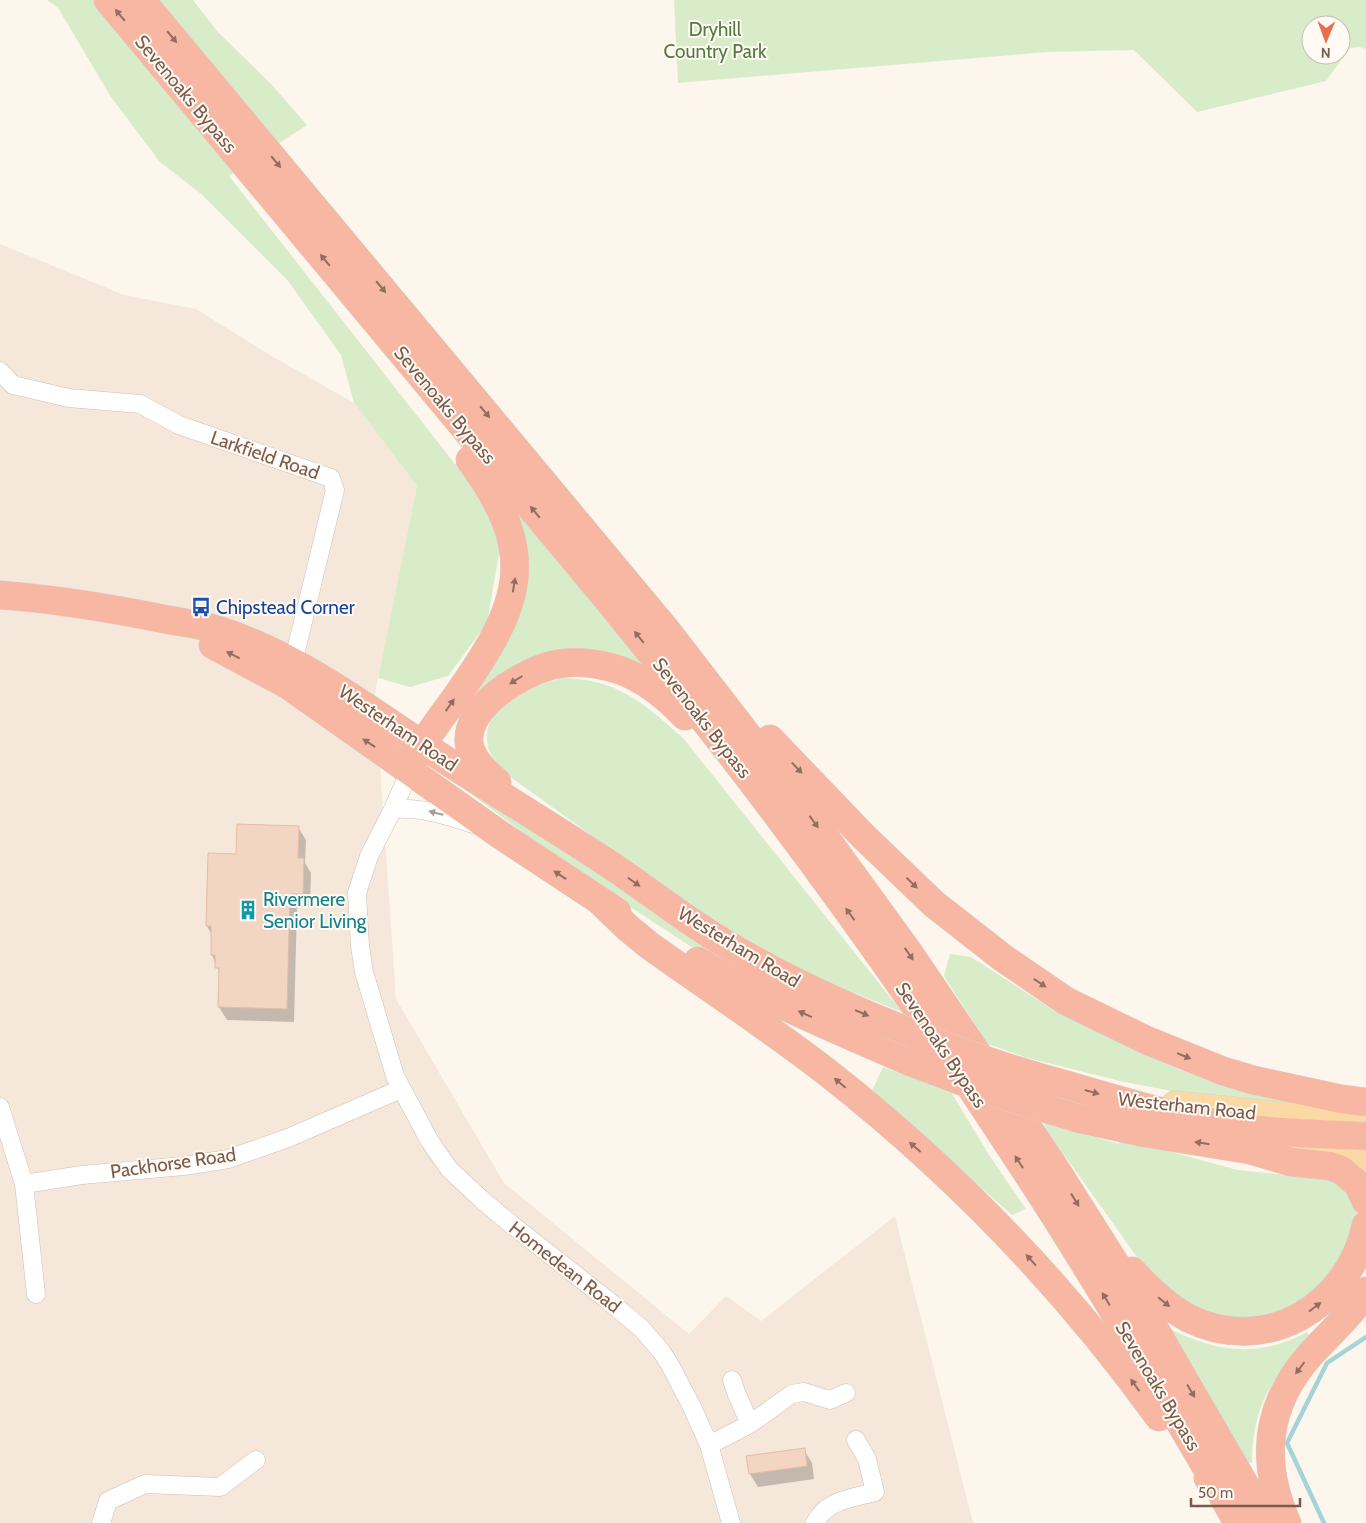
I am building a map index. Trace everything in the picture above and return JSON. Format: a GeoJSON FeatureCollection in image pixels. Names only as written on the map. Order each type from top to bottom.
{"type":"FeatureCollection","features":[{"type":"Feature","properties":{"kind":"highway","name":"Sevenoaks Bypass"},"geometry":{"type":"LineString","coordinates":[[108,0],[640,639],[818,870],[918,1011],[1054,1215],[1162,1390],[1220,1491]]}},
{"type":"Feature","properties":{"kind":"highway","name":"Sevenoaks Bypass"},"geometry":{"type":"LineString","coordinates":[[141,0],[667,631],[803,808],[909,953],[1051,1162],[1094,1230]]}},
{"type":"Feature","properties":{"kind":"highway"},"geometry":{"type":"LineString","coordinates":[[379,325],[403,371],[491,489],[506,518],[516,563],[514,585],[504,618],[470,676],[421,744],[410,770]]}},
{"type":"Feature","properties":{"kind":"highway","name":"Westerham Road"},"geometry":{"type":"LineString","coordinates":[[0,595],[98,606],[199,624],[228,633],[291,673],[354,733],[410,770],[499,834],[601,902],[726,977],[908,1061],[982,1089],[1077,1118],[1145,1133],[1250,1150]]}},
{"type":"Feature","properties":{"kind":"highway"},"geometry":{"type":"LineString","coordinates":[[667,631],[862,836],[934,904],[1002,958],[1042,985],[1066,1001],[1146,1040],[1218,1069],[1253,1080],[1341,1099],[1366,1102]]}},
{"type":"Feature","properties":{"kind":"highway"},"geometry":{"type":"LineString","coordinates":[[527,811],[482,769],[473,756],[469,744],[469,734],[475,718],[482,708],[506,687],[520,677],[534,671],[570,663],[606,666],[644,682],[676,706],[818,870]]}},
{"type":"Feature","properties":{"kind":"highway","name":"Westerham Road"},"geometry":{"type":"LineString","coordinates":[[291,673],[330,682],[421,744],[594,854],[701,928],[779,973],[837,1002],[976,1058],[1129,1103]]}},
{"type":"Feature","properties":{"kind":"highway"},"geometry":{"type":"LineString","coordinates":[[601,902],[650,946],[828,1074],[951,1180],[1015,1242],[1100,1338],[1179,1445],[1220,1491],[1238,1523]]}},
{"type":"Feature","properties":{"kind":"highway"},"geometry":{"type":"LineString","coordinates":[[1129,1103],[1188,1118],[1246,1128],[1366,1136]]}},
{"type":"Feature","properties":{"kind":"highway"},"geometry":{"type":"LineString","coordinates":[[1250,1150],[1291,1162],[1330,1166],[1341,1170],[1358,1184],[1366,1201]]}},
{"type":"Feature","properties":{"kind":"highway"},"geometry":{"type":"LineString","coordinates":[[1094,1230],[1159,1298],[1172,1308],[1188,1318],[1204,1324],[1235,1331],[1250,1331],[1281,1325],[1296,1319],[1326,1299],[1350,1270],[1358,1254],[1366,1225]]}},
{"type":"Feature","properties":{"kind":"highway"},"geometry":{"type":"LineString","coordinates":[[1094,1230],[1268,1523]]}},
{"type":"Feature","properties":{"kind":"highway"},"geometry":{"type":"LineString","coordinates":[[1288,1523],[1277,1496],[1270,1460],[1273,1422],[1287,1388],[1297,1372],[1366,1291]]}},
{"type":"Feature","properties":{"kind":"main road","name":"Westerham Road"},"geometry":{"type":"LineString","coordinates":[[1129,1103],[1176,1105],[1282,1116],[1366,1120]]}},
{"type":"Feature","properties":{"kind":"main road","name":"Westerham Road"},"geometry":{"type":"LineString","coordinates":[[1250,1150],[1320,1156],[1366,1156]]}},
{"type":"Feature","properties":{"kind":"street","name":"Larkfield Road"},"geometry":{"type":"LineString","coordinates":[[0,371],[13,385],[70,398],[140,404],[179,425],[331,478],[335,490],[291,673]]}},
{"type":"Feature","properties":{"kind":"street","name":"Westerham Road"},"geometry":{"type":"LineString","coordinates":[[380,1022],[362,963],[357,893],[370,856],[410,770]]}},
{"type":"Feature","properties":{"kind":"street"},"geometry":{"type":"LineString","coordinates":[[393,809],[410,808],[434,811],[499,834]]}},
{"type":"Feature","properties":{"kind":"street","name":"Homedean Road"},"geometry":{"type":"LineString","coordinates":[[380,1022],[395,1076],[401,1090],[429,1140],[449,1169],[482,1200],[641,1328],[670,1365],[710,1445],[731,1523]]}},
{"type":"Feature","properties":{"kind":"street","name":"Packhorse Road"},"geometry":{"type":"LineString","coordinates":[[24,1184],[82,1175],[184,1166],[228,1159],[288,1138],[401,1090]]}},
{"type":"Feature","properties":{"kind":"street"},"geometry":{"type":"LineString","coordinates":[[0,1107],[24,1184],[36,1294]]}},
{"type":"Feature","properties":{"kind":"street"},"geometry":{"type":"LineString","coordinates":[[732,1380],[750,1424]]}},
{"type":"Feature","properties":{"kind":"street"},"geometry":{"type":"LineString","coordinates":[[710,1445],[750,1424],[792,1394],[804,1392],[830,1400],[846,1393]]}},
{"type":"Feature","properties":{"kind":"street"},"geometry":{"type":"LineString","coordinates":[[814,1523],[822,1511],[838,1501],[875,1492],[866,1459],[856,1440]]}},
{"type":"Feature","properties":{"kind":"street"},"geometry":{"type":"LineString","coordinates":[[101,1523],[108,1500],[145,1484],[220,1486],[256,1460]]}},
{"type":"Feature","properties":{"kind":"shaded area"},"geometry":{"type":"Polygon","coordinates":[[[0,244],[124,295],[196,309],[275,358],[354,403],[417,486],[375,693],[396,999],[504,1183],[689,1334],[726,1296],[761,1321],[895,1216],[973,1523],[0,1523],[0,244]]]}},
{"type":"Feature","properties":{"kind":"green space"},"geometry":{"type":"Polygon","coordinates":[[[47,0],[193,0],[216,30],[272,85],[307,125],[229,176],[488,506],[500,548],[487,623],[448,676],[410,687],[378,678],[417,486],[354,403],[341,355],[288,281],[201,194],[160,162],[111,97],[58,8],[47,0]]]}},
{"type":"Feature","properties":{"kind":"green space","name":"Dryhill Country Park"},"geometry":{"type":"Polygon","coordinates":[[[674,0],[1366,0],[1366,50],[1360,47],[1351,48],[1351,15],[1301,15],[1301,65],[1338,65],[1326,81],[1197,112],[1134,50],[1047,52],[678,83],[674,0]]]}},
{"type":"Feature","properties":{"kind":"green space"},"geometry":{"type":"Polygon","coordinates":[[[507,492],[661,682],[619,660],[480,691],[465,706],[510,635],[507,492]]]}},
{"type":"Feature","properties":{"kind":"green space"},"geometry":{"type":"Polygon","coordinates":[[[564,677],[591,681],[619,690],[642,704],[683,738],[902,1012],[807,974],[719,927],[505,773],[488,747],[487,732],[491,719],[499,708],[510,699],[537,686],[564,677]]]}},
{"type":"Feature","properties":{"kind":"green space"},"geometry":{"type":"Polygon","coordinates":[[[440,771],[879,1031],[707,957],[618,899],[525,834],[440,771]]]}},
{"type":"Feature","properties":{"kind":"green space"},"geometry":{"type":"Polygon","coordinates":[[[950,954],[971,957],[1055,1011],[1128,1047],[1183,1071],[1256,1095],[1308,1104],[1230,1102],[1124,1082],[1024,1057],[988,1044],[944,976],[950,954]]]}},
{"type":"Feature","properties":{"kind":"green space"},"geometry":{"type":"Polygon","coordinates":[[[883,1067],[951,1092],[989,1155],[1026,1209],[1012,1215],[872,1091],[883,1067]]]}},
{"type":"Feature","properties":{"kind":"green space"},"geometry":{"type":"Polygon","coordinates":[[[1043,1122],[1119,1144],[1121,1138],[1237,1170],[1327,1179],[1340,1185],[1350,1193],[1356,1205],[1357,1220],[1339,1268],[1295,1308],[1250,1321],[1194,1310],[1144,1267],[1048,1132],[1043,1122]]]}},
{"type":"Feature","properties":{"kind":"green space"},"geometry":{"type":"Polygon","coordinates":[[[1166,1327],[1202,1342],[1236,1349],[1271,1346],[1289,1341],[1307,1332],[1310,1336],[1275,1379],[1267,1393],[1256,1424],[1252,1463],[1246,1463],[1166,1327]]]}},
{"type":"Feature","properties":{"kind":"building","name":"Rivermere Senior Living"},"geometry":{"type":"Polygon","coordinates":[[[237,824],[299,826],[298,858],[304,858],[303,894],[290,894],[287,1009],[218,1007],[219,968],[215,968],[215,955],[211,955],[211,926],[206,926],[208,853],[236,854],[237,824]]]}},
{"type":"Feature","properties":{"kind":"building"},"geometry":{"type":"Polygon","coordinates":[[[805,1448],[807,1466],[749,1474],[746,1456],[805,1448]]]}},
{"type":"Feature","properties":{"kind":"waterway"},"geometry":{"type":"LineString","coordinates":[[1324,1523],[1287,1443],[1327,1363],[1366,1337]]}},
{"type":"Feature","properties":{"kind":"place","name":"Chipstead Corner"},"geometry":{"type":"Point","coordinates":[201,607]}},
{"type":"Feature","properties":{"kind":"place","name":"Rivermere Senior Living"},"geometry":{"type":"Point","coordinates":[248,910]}}]}
